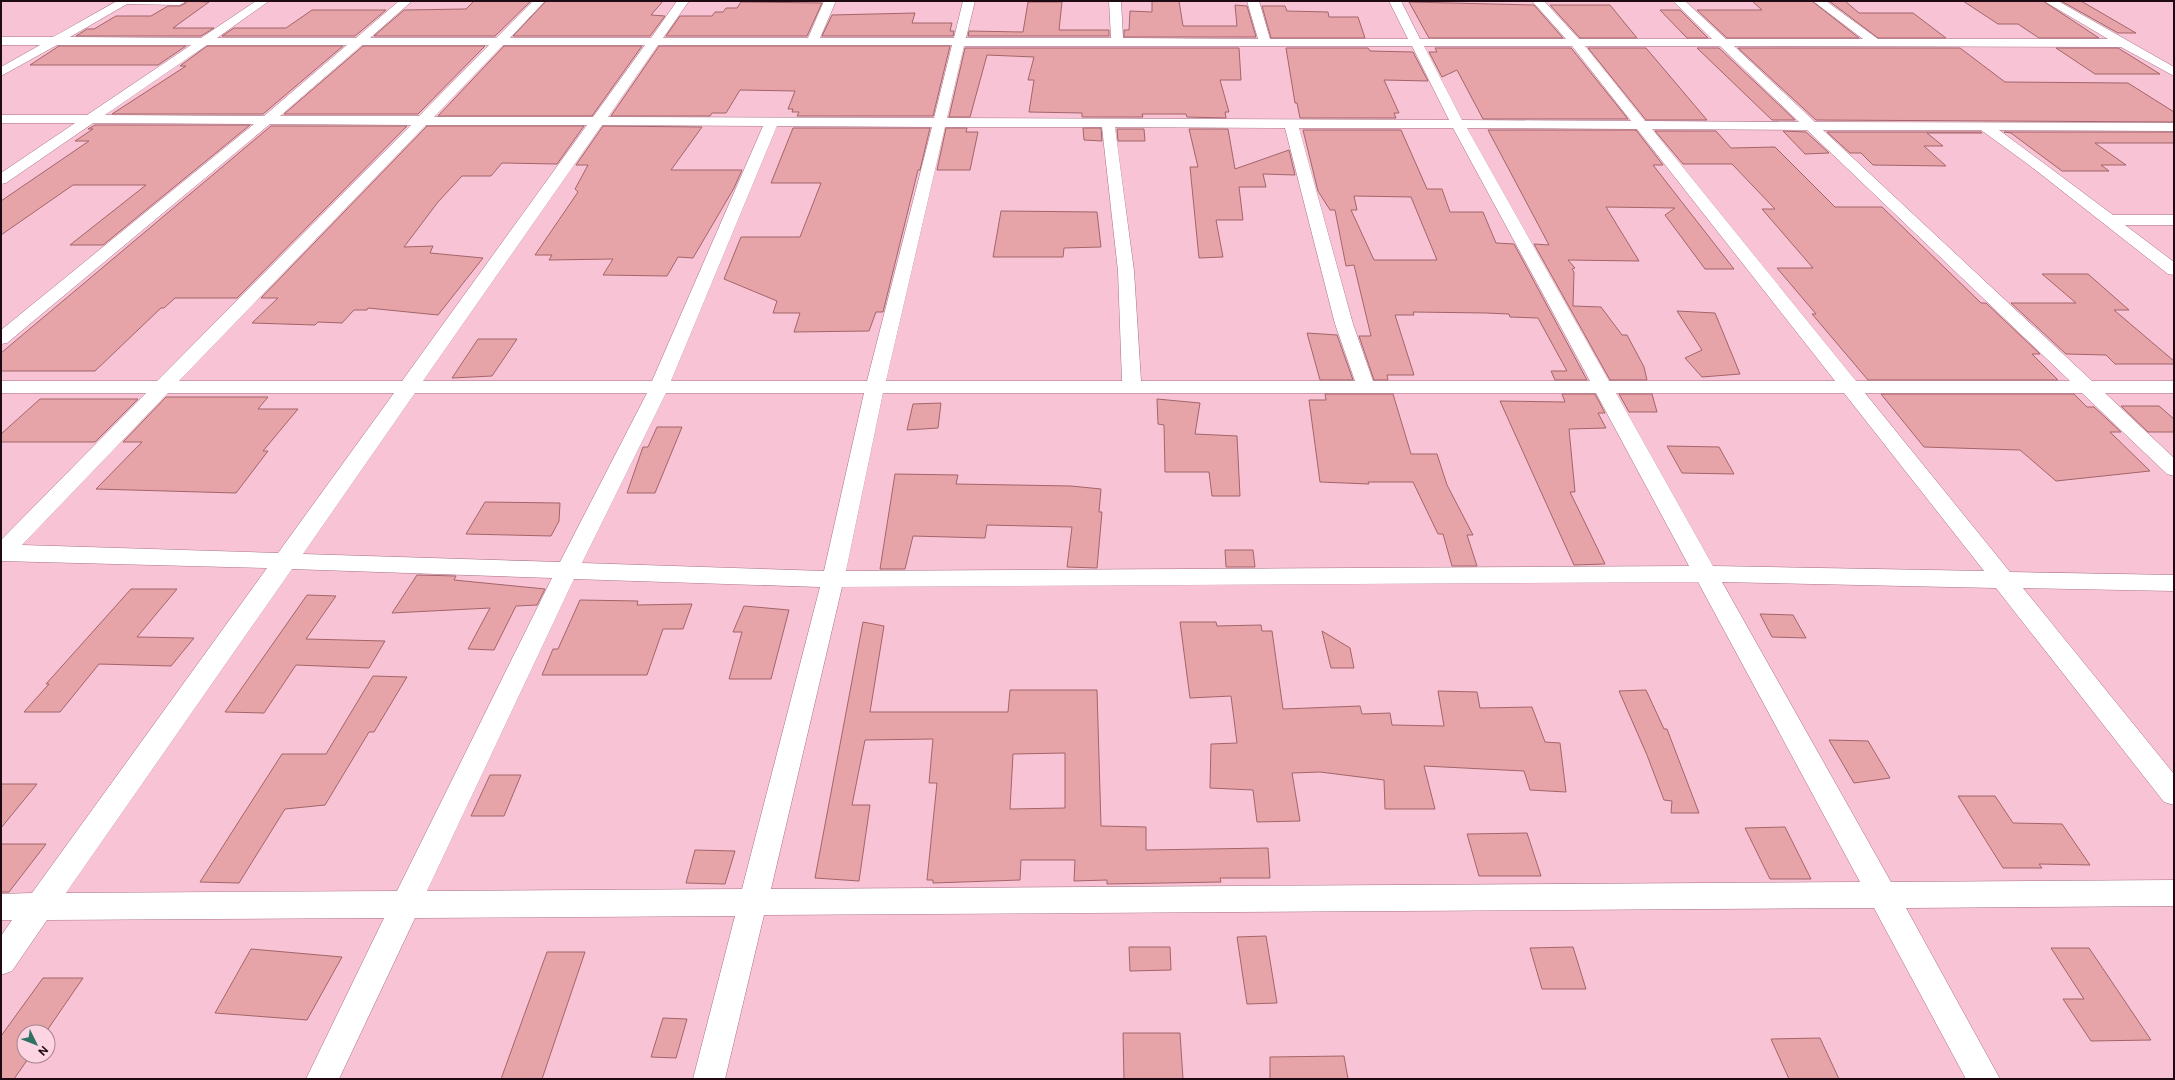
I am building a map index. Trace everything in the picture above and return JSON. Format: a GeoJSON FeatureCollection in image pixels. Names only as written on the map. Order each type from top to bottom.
{"type":"FeatureCollection","features":[{"type":"Feature","properties":{"kind":"street"},"geometry":{"type":"LineString","coordinates":[[1,72],[125,1],[179,2]]}},
{"type":"Feature","properties":{"kind":"street"},"geometry":{"type":"LineString","coordinates":[[1,180],[263,1]]}},
{"type":"Feature","properties":{"kind":"street"},"geometry":{"type":"LineString","coordinates":[[1,339],[268,120],[406,1]]}},
{"type":"Feature","properties":{"kind":"street"},"geometry":{"type":"LineString","coordinates":[[1,553],[539,1]]}},
{"type":"Feature","properties":{"kind":"street"},"geometry":{"type":"LineString","coordinates":[[1,961],[683,1]]}},
{"type":"Feature","properties":{"kind":"street"},"geometry":{"type":"LineString","coordinates":[[812,42],[830,1]]}},
{"type":"Feature","properties":{"kind":"street"},"geometry":{"type":"LineString","coordinates":[[708,1079],[832,579],[875,387],[969,1]]}},
{"type":"Feature","properties":{"kind":"street"},"geometry":{"type":"LineString","coordinates":[[1114,1],[1117,42]]}},
{"type":"Feature","properties":{"kind":"street"},"geometry":{"type":"LineString","coordinates":[[1253,1],[1265,42]]}},
{"type":"Feature","properties":{"kind":"street"},"geometry":{"type":"LineString","coordinates":[[1395,1],[1458,125],[1984,1079]]}},
{"type":"Feature","properties":{"kind":"street"},"geometry":{"type":"LineString","coordinates":[[1538,1],[1575,42],[2174,794]]}},
{"type":"Feature","properties":{"kind":"street"},"geometry":{"type":"LineString","coordinates":[[1679,1],[2174,469]]}},
{"type":"Feature","properties":{"kind":"street"},"geometry":{"type":"LineString","coordinates":[[1819,1],[1874,42]]}},
{"type":"Feature","properties":{"kind":"street"},"geometry":{"type":"LineString","coordinates":[[2050,1],[2174,72]]}},
{"type":"Feature","properties":{"kind":"street"},"geometry":{"type":"LineString","coordinates":[[1,41],[2124,43]]}},
{"type":"Feature","properties":{"kind":"street"},"geometry":{"type":"LineString","coordinates":[[1,119],[1813,127],[2174,127]]}},
{"type":"Feature","properties":{"kind":"street"},"geometry":{"type":"LineString","coordinates":[[322,1079],[408,904],[566,570],[659,387],[772,122]]}},
{"type":"Feature","properties":{"kind":"street"},"geometry":{"type":"LineString","coordinates":[[1108,124],[1126,271],[1132,387]]}},
{"type":"Feature","properties":{"kind":"street"},"geometry":{"type":"LineString","coordinates":[[1291,124],[1344,324],[1366,387]]}},
{"type":"Feature","properties":{"kind":"street"},"geometry":{"type":"LineString","coordinates":[[1985,127],[2034,162],[2174,270]]}},
{"type":"Feature","properties":{"kind":"street"},"geometry":{"type":"LineString","coordinates":[[2109,220],[2174,220]]}},
{"type":"Feature","properties":{"kind":"street"},"geometry":{"type":"LineString","coordinates":[[1,388],[2174,387]]}},
{"type":"Feature","properties":{"kind":"street"},"geometry":{"type":"LineString","coordinates":[[1,553],[832,579],[1706,574],[2174,582]]}},
{"type":"Feature","properties":{"kind":"street"},"geometry":{"type":"LineString","coordinates":[[1,907],[2174,893]]}},
{"type":"Feature","properties":{"kind":"building"},"geometry":{"type":"Polygon","coordinates":[[[186,1],[209,2],[173,28],[214,28],[201,36],[76,36],[87,29],[94,29],[116,16],[151,16],[168,6],[180,6],[186,3],[186,1]]]}},
{"type":"Feature","properties":{"kind":"building"},"geometry":{"type":"Polygon","coordinates":[[[474,1],[531,1],[495,36],[374,36],[404,10],[466,9],[474,1]]]}},
{"type":"Feature","properties":{"kind":"building"},"geometry":{"type":"Polygon","coordinates":[[[546,1],[663,1],[651,15],[665,16],[650,36],[513,36],[546,1]]]}},
{"type":"Feature","properties":{"kind":"building"},"geometry":{"type":"Polygon","coordinates":[[[1152,1],[1179,1],[1183,26],[1237,26],[1235,5],[1247,6],[1256,37],[1124,37],[1124,30],[1129,30],[1130,11],[1152,12],[1152,1]]]}},
{"type":"Feature","properties":{"kind":"building"},"geometry":{"type":"Polygon","coordinates":[[[1752,1],[1812,1],[1859,38],[1727,38],[1697,10],[1762,10],[1752,1]]]}},
{"type":"Feature","properties":{"kind":"building"},"geometry":{"type":"Polygon","coordinates":[[[1829,1],[1845,1],[1859,13],[1913,13],[1946,38],[1878,38],[1829,1]]]}},
{"type":"Feature","properties":{"kind":"building"},"geometry":{"type":"Polygon","coordinates":[[[1963,1],[2043,1],[2099,38],[2039,38],[2018,24],[1998,24],[1963,1]]]}},
{"type":"Feature","properties":{"kind":"building"},"geometry":{"type":"Polygon","coordinates":[[[2061,1],[2081,1],[2136,33],[2118,33],[2061,1]]]}},
{"type":"Feature","properties":{"kind":"building"},"geometry":{"type":"Polygon","coordinates":[[[741,2],[822,3],[807,36],[666,36],[680,16],[712,16],[715,12],[723,12],[726,8],[737,8],[741,2]]]}},
{"type":"Feature","properties":{"kind":"building"},"geometry":{"type":"Polygon","coordinates":[[[1028,2],[1062,2],[1059,30],[1109,30],[1109,36],[968,36],[969,31],[1023,32],[1028,2]]]}},
{"type":"Feature","properties":{"kind":"building"},"geometry":{"type":"Polygon","coordinates":[[[1409,2],[1534,5],[1563,38],[1429,38],[1409,2]]]}},
{"type":"Feature","properties":{"kind":"building"},"geometry":{"type":"Polygon","coordinates":[[[1550,5],[1610,5],[1637,38],[1580,38],[1550,5]]]}},
{"type":"Feature","properties":{"kind":"building"},"geometry":{"type":"Polygon","coordinates":[[[1262,6],[1285,6],[1287,11],[1328,12],[1329,17],[1358,17],[1365,38],[1271,38],[1262,6]]]}},
{"type":"Feature","properties":{"kind":"building"},"geometry":{"type":"Polygon","coordinates":[[[312,10],[386,10],[355,36],[222,36],[234,28],[286,28],[312,10]]]}},
{"type":"Feature","properties":{"kind":"building"},"geometry":{"type":"Polygon","coordinates":[[[1660,10],[1680,10],[1708,38],[1687,38],[1660,10]]]}},
{"type":"Feature","properties":{"kind":"building"},"geometry":{"type":"Polygon","coordinates":[[[915,13],[912,23],[952,23],[950,31],[954,31],[953,36],[822,36],[832,15],[915,13]]]}},
{"type":"Feature","properties":{"kind":"building"},"geometry":{"type":"Polygon","coordinates":[[[59,46],[186,46],[158,65],[30,65],[59,46]]]}},
{"type":"Feature","properties":{"kind":"building"},"geometry":{"type":"Polygon","coordinates":[[[207,46],[343,46],[263,114],[112,114],[186,66],[180,66],[207,46]]]}},
{"type":"Feature","properties":{"kind":"building"},"geometry":{"type":"Polygon","coordinates":[[[363,46],[485,46],[418,114],[284,114],[363,46]]]}},
{"type":"Feature","properties":{"kind":"building"},"geometry":{"type":"Polygon","coordinates":[[[504,46],[642,46],[592,116],[438,116],[504,46]]]}},
{"type":"Feature","properties":{"kind":"building"},"geometry":{"type":"Polygon","coordinates":[[[659,46],[950,46],[933,116],[797,116],[799,112],[792,112],[793,109],[788,109],[795,91],[740,90],[726,113],[712,113],[710,116],[611,116],[659,46]]]}},
{"type":"Feature","properties":{"kind":"building"},"geometry":{"type":"Polygon","coordinates":[[[965,48],[1239,48],[1241,80],[1220,80],[1229,112],[1225,112],[1226,118],[1187,117],[1186,114],[1142,114],[1143,117],[1082,117],[1082,113],[1029,112],[1034,80],[1028,80],[1034,57],[987,55],[970,117],[949,117],[965,48]]]}},
{"type":"Feature","properties":{"kind":"building"},"geometry":{"type":"Polygon","coordinates":[[[1286,48],[1368,48],[1370,51],[1413,52],[1428,81],[1384,80],[1399,113],[1394,113],[1396,118],[1300,118],[1297,103],[1295,103],[1286,48]]]}},
{"type":"Feature","properties":{"kind":"building"},"geometry":{"type":"Polygon","coordinates":[[[1435,48],[1571,48],[1628,119],[1483,119],[1457,70],[1442,77],[1429,52],[1437,52],[1435,48]]]}},
{"type":"Feature","properties":{"kind":"building"},"geometry":{"type":"Polygon","coordinates":[[[1588,48],[1646,48],[1707,120],[1646,120],[1588,48]]]}},
{"type":"Feature","properties":{"kind":"building"},"geometry":{"type":"Polygon","coordinates":[[[1697,48],[1719,48],[1795,120],[1772,120],[1697,48]]]}},
{"type":"Feature","properties":{"kind":"building"},"geometry":{"type":"Polygon","coordinates":[[[1738,48],[1960,48],[2005,82],[2128,83],[2174,112],[2174,122],[1816,120],[1738,48]]]}},
{"type":"Feature","properties":{"kind":"building"},"geometry":{"type":"Polygon","coordinates":[[[2056,48],[2118,48],[2160,74],[2095,74],[2056,48]]]}},
{"type":"Feature","properties":{"kind":"building"},"geometry":{"type":"Polygon","coordinates":[[[95,125],[250,125],[103,245],[70,245],[146,185],[73,185],[1,235],[1,201],[89,141],[75,141],[93,129],[88,129],[95,125]]]}},
{"type":"Feature","properties":{"kind":"building"},"geometry":{"type":"Polygon","coordinates":[[[271,126],[407,126],[237,298],[175,298],[164,308],[161,308],[95,371],[1,371],[1,353],[271,126]]]}},
{"type":"Feature","properties":{"kind":"building"},"geometry":{"type":"Polygon","coordinates":[[[427,126],[584,126],[557,164],[502,163],[491,176],[462,176],[438,202],[404,247],[433,246],[430,253],[483,258],[438,315],[368,308],[367,310],[354,310],[342,323],[318,322],[315,325],[252,323],[278,298],[261,298],[427,126]]]}},
{"type":"Feature","properties":{"kind":"building"},"geometry":{"type":"Polygon","coordinates":[[[603,126],[702,127],[671,170],[742,170],[734,188],[693,258],[678,257],[667,276],[603,275],[613,259],[549,260],[552,255],[535,255],[578,192],[575,189],[588,165],[576,165],[603,126]]]}},
{"type":"Feature","properties":{"kind":"building"},"geometry":{"type":"Polygon","coordinates":[[[793,128],[930,128],[920,170],[918,170],[883,312],[876,312],[869,331],[794,332],[800,313],[773,313],[777,301],[724,279],[741,237],[800,237],[821,183],[771,183],[793,128]]]}},
{"type":"Feature","properties":{"kind":"building"},"geometry":{"type":"Polygon","coordinates":[[[946,128],[967,128],[966,132],[978,132],[970,170],[937,170],[946,128]]]}},
{"type":"Feature","properties":{"kind":"building"},"geometry":{"type":"Polygon","coordinates":[[[1083,128],[1101,128],[1102,141],[1084,140],[1083,128]]]}},
{"type":"Feature","properties":{"kind":"building"},"geometry":{"type":"Polygon","coordinates":[[[1117,129],[1144,129],[1145,141],[1118,141],[1117,129]]]}},
{"type":"Feature","properties":{"kind":"building"},"geometry":{"type":"Polygon","coordinates":[[[1189,129],[1228,129],[1235,169],[1289,150],[1295,175],[1263,174],[1266,187],[1239,187],[1243,220],[1216,220],[1223,257],[1199,258],[1190,167],[1198,167],[1189,129]]]}},
{"type":"Feature","properties":{"kind":"building"},"geometry":{"type":"Polygon","coordinates":[[[1303,130],[1401,130],[1427,189],[1442,189],[1450,212],[1483,212],[1496,243],[1514,244],[1587,380],[1555,380],[1551,371],[1567,371],[1538,318],[1510,317],[1509,314],[1413,312],[1414,315],[1395,315],[1414,375],[1387,375],[1388,380],[1374,380],[1359,336],[1371,336],[1354,265],[1346,266],[1335,210],[1330,210],[1318,191],[1303,130]],[[1354,196],[1357,210],[1351,210],[1374,260],[1437,260],[1411,197],[1354,196]]]}},
{"type":"Feature","properties":{"kind":"building"},"geometry":{"type":"Polygon","coordinates":[[[1488,130],[1636,130],[1663,165],[1653,165],[1734,269],[1705,269],[1665,215],[1675,208],[1606,207],[1639,261],[1568,260],[1575,268],[1572,269],[1574,272],[1573,306],[1601,307],[1622,335],[1627,335],[1644,367],[1647,380],[1610,380],[1534,244],[1549,245],[1488,130]]]}},
{"type":"Feature","properties":{"kind":"building"},"geometry":{"type":"Polygon","coordinates":[[[1655,131],[1716,131],[1731,148],[1775,147],[1835,207],[1882,207],[1981,303],[1986,303],[2040,354],[2032,354],[2058,380],[1868,380],[1812,314],[1816,314],[1777,268],[1813,268],[1762,209],[1775,209],[1732,164],[1683,164],[1655,131]]]}},
{"type":"Feature","properties":{"kind":"building"},"geometry":{"type":"Polygon","coordinates":[[[1783,131],[1806,132],[1829,153],[1805,154],[1783,131]]]}},
{"type":"Feature","properties":{"kind":"building"},"geometry":{"type":"Polygon","coordinates":[[[1827,132],[1982,133],[1927,133],[1943,146],[1924,146],[1946,166],[1873,165],[1861,153],[1850,153],[1827,132]]]}},
{"type":"Feature","properties":{"kind":"building"},"geometry":{"type":"Polygon","coordinates":[[[2004,132],[2174,132],[2174,143],[2095,143],[2126,165],[2101,165],[2109,171],[2062,171],[2011,133],[2004,132]]]}},
{"type":"Feature","properties":{"kind":"building"},"geometry":{"type":"Polygon","coordinates":[[[1001,211],[1097,212],[1101,247],[1064,248],[1063,257],[993,257],[1001,211]]]}},
{"type":"Feature","properties":{"kind":"building"},"geometry":{"type":"Polygon","coordinates":[[[2042,274],[2088,274],[2129,310],[2114,310],[2174,361],[2174,364],[2115,364],[2106,355],[2066,354],[2011,303],[2076,303],[2042,274]]]}},
{"type":"Feature","properties":{"kind":"building"},"geometry":{"type":"Polygon","coordinates":[[[1677,311],[1715,313],[1740,374],[1702,377],[1685,358],[1702,350],[1677,311]]]}},
{"type":"Feature","properties":{"kind":"building"},"geometry":{"type":"Polygon","coordinates":[[[1307,333],[1337,335],[1353,380],[1320,380],[1307,333]]]}},
{"type":"Feature","properties":{"kind":"building"},"geometry":{"type":"Polygon","coordinates":[[[478,339],[517,339],[492,376],[452,378],[478,339]]]}},
{"type":"Feature","properties":{"kind":"building"},"geometry":{"type":"Polygon","coordinates":[[[1325,394],[1393,394],[1411,454],[1437,454],[1447,485],[1473,535],[1467,535],[1477,566],[1452,566],[1443,534],[1438,534],[1413,482],[1368,482],[1369,484],[1320,482],[1309,400],[1326,400],[1325,394]]]}},
{"type":"Feature","properties":{"kind":"building"},"geometry":{"type":"Polygon","coordinates":[[[1562,394],[1595,394],[1605,413],[1598,413],[1606,428],[1569,429],[1575,492],[1570,492],[1605,564],[1574,565],[1500,401],[1565,402],[1562,394]]]}},
{"type":"Feature","properties":{"kind":"building"},"geometry":{"type":"Polygon","coordinates":[[[1619,394],[1652,394],[1657,412],[1629,412],[1619,394]]]}},
{"type":"Feature","properties":{"kind":"building"},"geometry":{"type":"Polygon","coordinates":[[[1881,394],[2074,394],[2087,407],[2094,407],[2121,432],[2110,432],[2150,471],[2056,481],[2020,450],[1924,447],[1881,394]]]}},
{"type":"Feature","properties":{"kind":"building"},"geometry":{"type":"Polygon","coordinates":[[[166,397],[268,397],[258,409],[298,409],[263,451],[268,451],[236,493],[96,489],[142,442],[123,442],[166,397]]]}},
{"type":"Feature","properties":{"kind":"building"},"geometry":{"type":"Polygon","coordinates":[[[40,399],[138,399],[95,442],[1,442],[1,434],[40,399]]]}},
{"type":"Feature","properties":{"kind":"building"},"geometry":{"type":"Polygon","coordinates":[[[1157,399],[1200,403],[1195,434],[1237,436],[1240,496],[1212,496],[1209,472],[1165,472],[1164,425],[1158,424],[1157,399]]]}},
{"type":"Feature","properties":{"kind":"building"},"geometry":{"type":"Polygon","coordinates":[[[941,403],[938,428],[907,430],[913,404],[941,403]]]}},
{"type":"Feature","properties":{"kind":"building"},"geometry":{"type":"Polygon","coordinates":[[[2121,406],[2159,406],[2174,419],[2174,432],[2148,432],[2121,406]]]}},
{"type":"Feature","properties":{"kind":"building"},"geometry":{"type":"Polygon","coordinates":[[[657,427],[682,427],[655,493],[627,493],[643,447],[648,447],[657,427]]]}},
{"type":"Feature","properties":{"kind":"building"},"geometry":{"type":"Polygon","coordinates":[[[1667,446],[1719,447],[1734,474],[1682,473],[1667,446]]]}},
{"type":"Feature","properties":{"kind":"building"},"geometry":{"type":"Polygon","coordinates":[[[895,474],[958,475],[956,484],[1071,486],[1101,489],[1099,512],[1102,512],[1097,568],[1067,567],[1072,527],[987,525],[985,538],[913,536],[905,569],[880,569],[895,474]]]}},
{"type":"Feature","properties":{"kind":"building"},"geometry":{"type":"Polygon","coordinates":[[[485,502],[560,503],[559,521],[551,536],[466,534],[485,502]]]}},
{"type":"Feature","properties":{"kind":"building"},"geometry":{"type":"Polygon","coordinates":[[[1225,550],[1253,550],[1255,567],[1226,567],[1225,550]]]}},
{"type":"Feature","properties":{"kind":"building"},"geometry":{"type":"Polygon","coordinates":[[[417,575],[456,576],[454,580],[545,589],[537,605],[516,606],[494,650],[468,649],[490,608],[392,613],[417,575]]]}},
{"type":"Feature","properties":{"kind":"building"},"geometry":{"type":"Polygon","coordinates":[[[131,589],[177,589],[137,637],[194,638],[171,666],[99,664],[60,712],[24,712],[49,684],[46,684],[131,589]]]}},
{"type":"Feature","properties":{"kind":"building"},"geometry":{"type":"Polygon","coordinates":[[[307,595],[336,596],[306,639],[385,641],[369,668],[296,665],[264,713],[225,712],[307,595]]]}},
{"type":"Feature","properties":{"kind":"building"},"geometry":{"type":"Polygon","coordinates":[[[580,600],[638,601],[637,605],[692,604],[683,629],[663,629],[647,675],[542,675],[553,649],[558,649],[580,600]]]}},
{"type":"Feature","properties":{"kind":"building"},"geometry":{"type":"Polygon","coordinates":[[[744,606],[789,610],[771,679],[729,679],[742,632],[733,632],[744,606]]]}},
{"type":"Feature","properties":{"kind":"building"},"geometry":{"type":"Polygon","coordinates":[[[1760,614],[1793,615],[1806,638],[1772,637],[1760,614]]]}},
{"type":"Feature","properties":{"kind":"building"},"geometry":{"type":"Polygon","coordinates":[[[863,622],[884,626],[870,712],[1008,712],[1010,690],[1097,690],[1101,826],[1146,827],[1146,850],[1268,848],[1270,878],[1220,878],[1221,882],[1107,884],[1107,880],[1074,881],[1075,860],[1021,860],[1020,880],[933,883],[933,880],[927,880],[937,783],[929,783],[933,739],[865,740],[852,805],[870,805],[859,881],[815,878],[863,622]],[[1065,753],[1013,754],[1010,809],[1065,808],[1065,753]]]}},
{"type":"Feature","properties":{"kind":"building"},"geometry":{"type":"Polygon","coordinates":[[[1180,622],[1216,622],[1217,626],[1261,625],[1262,631],[1272,631],[1283,709],[1360,706],[1362,714],[1390,713],[1392,725],[1444,726],[1438,691],[1477,692],[1480,708],[1532,707],[1545,742],[1560,743],[1566,792],[1530,790],[1524,771],[1424,766],[1435,809],[1385,809],[1384,780],[1320,772],[1292,773],[1300,821],[1257,822],[1253,790],[1210,788],[1211,744],[1237,743],[1231,696],[1190,698],[1180,622]]]}},
{"type":"Feature","properties":{"kind":"building"},"geometry":{"type":"Polygon","coordinates":[[[1322,631],[1350,648],[1354,668],[1331,668],[1322,631]]]}},
{"type":"Feature","properties":{"kind":"building"},"geometry":{"type":"Polygon","coordinates":[[[373,676],[407,677],[374,732],[369,732],[325,805],[285,809],[239,883],[200,882],[282,754],[326,754],[373,676]]]}},
{"type":"Feature","properties":{"kind":"building"},"geometry":{"type":"Polygon","coordinates":[[[1646,690],[1664,729],[1667,729],[1699,813],[1671,813],[1672,801],[1664,800],[1647,755],[1619,691],[1646,690]]]}},
{"type":"Feature","properties":{"kind":"building"},"geometry":{"type":"Polygon","coordinates":[[[1829,740],[1868,741],[1890,778],[1854,783],[1829,740]]]}},
{"type":"Feature","properties":{"kind":"building"},"geometry":{"type":"Polygon","coordinates":[[[490,775],[521,775],[504,816],[471,816],[490,775]]]}},
{"type":"Feature","properties":{"kind":"building"},"geometry":{"type":"Polygon","coordinates":[[[1,784],[37,784],[1,828],[1,784]]]}},
{"type":"Feature","properties":{"kind":"building"},"geometry":{"type":"Polygon","coordinates":[[[1958,796],[1995,796],[2013,823],[2062,824],[2090,865],[2039,864],[2042,868],[2003,868],[1958,796]]]}},
{"type":"Feature","properties":{"kind":"building"},"geometry":{"type":"Polygon","coordinates":[[[1785,827],[1811,879],[1770,879],[1745,828],[1785,827]]]}},
{"type":"Feature","properties":{"kind":"building"},"geometry":{"type":"Polygon","coordinates":[[[1527,833],[1541,876],[1479,876],[1467,834],[1527,833]]]}},
{"type":"Feature","properties":{"kind":"building"},"geometry":{"type":"Polygon","coordinates":[[[1,844],[46,844],[9,892],[1,892],[1,844]]]}},
{"type":"Feature","properties":{"kind":"building"},"geometry":{"type":"Polygon","coordinates":[[[695,850],[735,851],[725,884],[686,883],[695,850]]]}},
{"type":"Feature","properties":{"kind":"building"},"geometry":{"type":"Polygon","coordinates":[[[1266,936],[1277,1003],[1247,1004],[1237,937],[1266,936]]]}},
{"type":"Feature","properties":{"kind":"building"},"geometry":{"type":"Polygon","coordinates":[[[1129,947],[1170,947],[1171,970],[1130,971],[1129,947]]]}},
{"type":"Feature","properties":{"kind":"building"},"geometry":{"type":"Polygon","coordinates":[[[1573,947],[1586,989],[1542,989],[1530,948],[1573,947]]]}},
{"type":"Feature","properties":{"kind":"building"},"geometry":{"type":"Polygon","coordinates":[[[2051,948],[2089,948],[2151,1040],[2091,1041],[2063,999],[2084,999],[2051,948]]]}},
{"type":"Feature","properties":{"kind":"building"},"geometry":{"type":"Polygon","coordinates":[[[251,949],[342,957],[307,1020],[215,1013],[251,949]]]}},
{"type":"Feature","properties":{"kind":"building"},"geometry":{"type":"Polygon","coordinates":[[[547,952],[585,952],[542,1079],[501,1079],[547,952]]]}},
{"type":"Feature","properties":{"kind":"building"},"geometry":{"type":"Polygon","coordinates":[[[43,978],[83,978],[51,1024],[16,1024],[16,1064],[24,1064],[14,1079],[1,1079],[1,1036],[43,978]]]}},
{"type":"Feature","properties":{"kind":"building"},"geometry":{"type":"Polygon","coordinates":[[[663,1018],[687,1019],[676,1058],[651,1057],[663,1018]]]}},
{"type":"Feature","properties":{"kind":"building"},"geometry":{"type":"Polygon","coordinates":[[[1123,1033],[1180,1033],[1183,1079],[1124,1079],[1123,1033]]]}},
{"type":"Feature","properties":{"kind":"building"},"geometry":{"type":"Polygon","coordinates":[[[1820,1038],[1839,1079],[1789,1079],[1771,1039],[1820,1038]]]}},
{"type":"Feature","properties":{"kind":"building"},"geometry":{"type":"Polygon","coordinates":[[[1344,1056],[1348,1079],[1270,1079],[1270,1057],[1344,1056]]]}}]}
